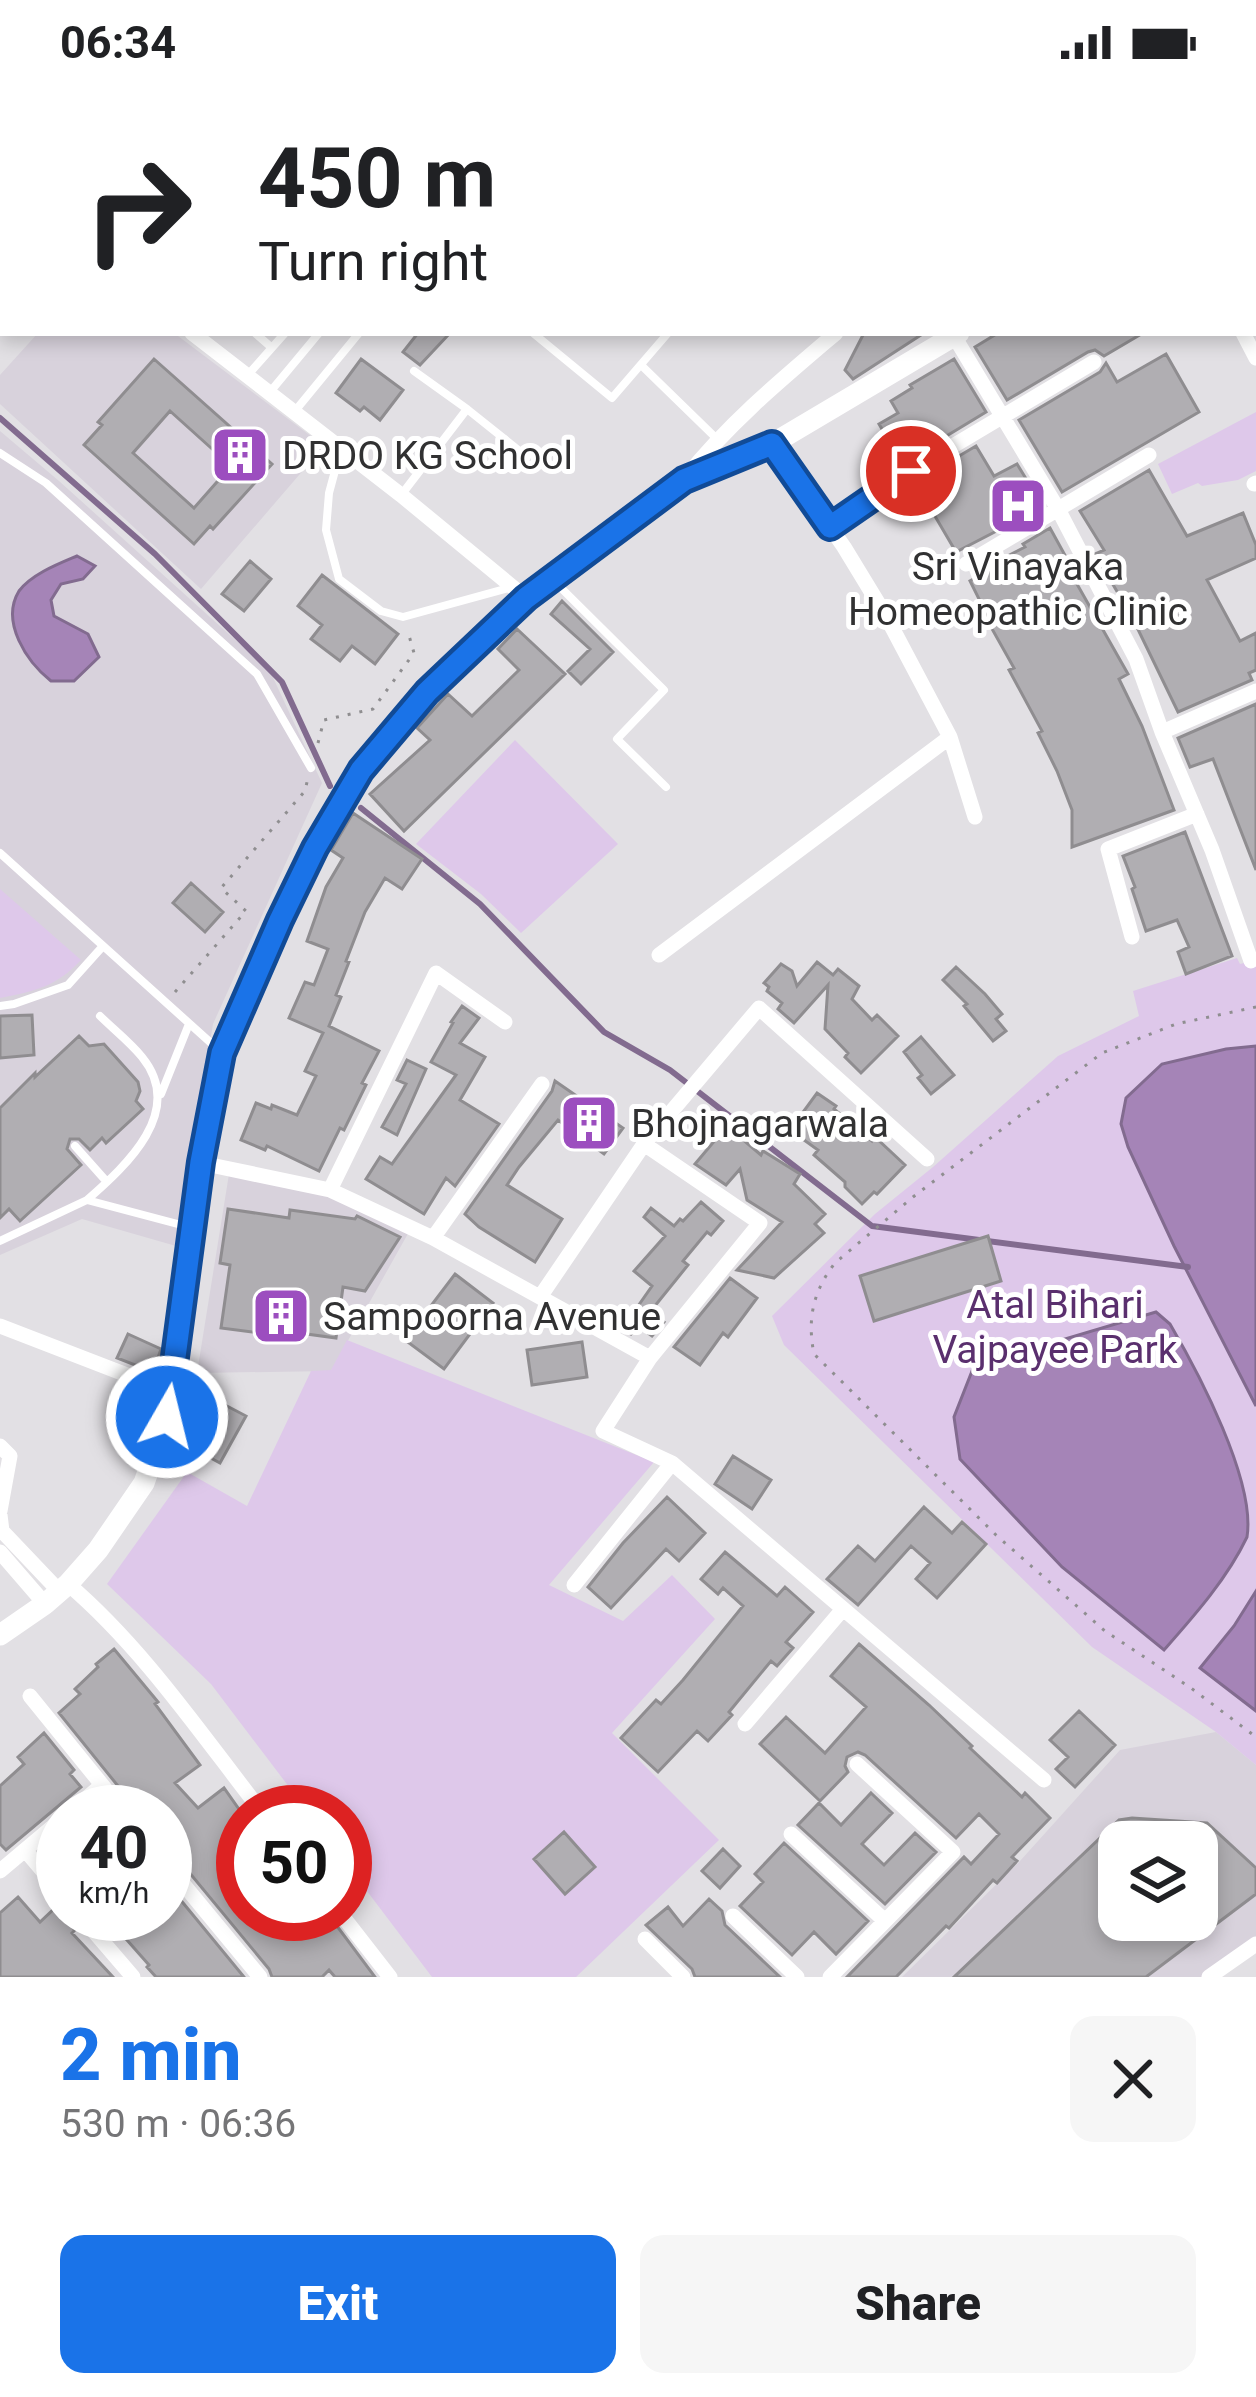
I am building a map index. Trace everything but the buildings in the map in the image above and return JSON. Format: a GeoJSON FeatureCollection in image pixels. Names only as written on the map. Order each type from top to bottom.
{"type":"FeatureCollection","features":[{"type":"Feature","properties":{"kind":"main road"},"geometry":{"type":"LineString","coordinates":[[0,1635],[58,1594],[98,1550],[143,1484],[167,1417],[201,1162],[222,1053],[315,848],[361,770],[519,592],[552,579],[684,480],[772,444],[950,336]]}},
{"type":"Feature","properties":{"kind":"street"},"geometry":{"type":"LineString","coordinates":[[196,336],[519,592]]}},
{"type":"Feature","properties":{"kind":"street"},"geometry":{"type":"LineString","coordinates":[[950,336],[1058,509],[1136,659],[1251,961]]}},
{"type":"Feature","properties":{"kind":"street"},"geometry":{"type":"LineString","coordinates":[[684,480],[754,402],[828,337]]}},
{"type":"Feature","properties":{"kind":"street"},"geometry":{"type":"LineString","coordinates":[[830,527],[911,471],[1094,362]]}},
{"type":"Feature","properties":{"kind":"street"},"geometry":{"type":"LineString","coordinates":[[772,444],[886,616],[950,737],[975,817]]}},
{"type":"Feature","properties":{"kind":"street"},"geometry":{"type":"LineString","coordinates":[[966,564],[1149,455]]}},
{"type":"Feature","properties":{"kind":"street"},"geometry":{"type":"LineString","coordinates":[[1162,731],[1256,691]]}},
{"type":"Feature","properties":{"kind":"street"},"geometry":{"type":"LineString","coordinates":[[659,956],[950,737]]}},
{"type":"Feature","properties":{"kind":"street"},"geometry":{"type":"LineString","coordinates":[[1132,937],[1108,850],[1197,814]]}},
{"type":"Feature","properties":{"kind":"street"},"geometry":{"type":"LineString","coordinates":[[330,1190],[436,973],[506,1022]]}},
{"type":"Feature","properties":{"kind":"street"},"geometry":{"type":"LineString","coordinates":[[540,1297],[644,1144],[759,1008],[927,1159]]}},
{"type":"Feature","properties":{"kind":"street"},"geometry":{"type":"LineString","coordinates":[[434,1238],[542,1084]]}},
{"type":"Feature","properties":{"kind":"street"},"geometry":{"type":"LineString","coordinates":[[644,1144],[760,1223],[650,1358],[603,1431],[672,1463],[1044,1780]]}},
{"type":"Feature","properties":{"kind":"street"},"geometry":{"type":"LineString","coordinates":[[201,1162],[330,1190],[434,1238],[650,1358]]}},
{"type":"Feature","properties":{"kind":"street"},"geometry":{"type":"LineString","coordinates":[[0,1326],[171,1392]]}},
{"type":"Feature","properties":{"kind":"street"},"geometry":{"type":"LineString","coordinates":[[0,1446],[10,1456],[0,1513],[2,1531],[58,1594]]}},
{"type":"Feature","properties":{"kind":"street"},"geometry":{"type":"LineString","coordinates":[[574,1585],[672,1463]]}},
{"type":"Feature","properties":{"kind":"street"},"geometry":{"type":"LineString","coordinates":[[0,1552],[58,1594],[94,1606],[241,1785]]}},
{"type":"Feature","properties":{"kind":"street"},"geometry":{"type":"LineString","coordinates":[[745,1724],[843,1609]]}},
{"type":"Feature","properties":{"kind":"street"},"geometry":{"type":"LineString","coordinates":[[30,1696],[101,1785]]}},
{"type":"Feature","properties":{"kind":"street"},"geometry":{"type":"LineString","coordinates":[[830,1977],[953,1852],[857,1764]]}},
{"type":"Feature","properties":{"kind":"street"},"geometry":{"type":"LineString","coordinates":[[790,1834],[885,1921]]}},
{"type":"Feature","properties":{"kind":"street"},"geometry":{"type":"LineString","coordinates":[[0,1871],[36,1841]]}},
{"type":"Feature","properties":{"kind":"street"},"geometry":{"type":"LineString","coordinates":[[25,1850],[36,1863]]}},
{"type":"Feature","properties":{"kind":"street"},"geometry":{"type":"LineString","coordinates":[[192,1895],[260,1977]]}},
{"type":"Feature","properties":{"kind":"street"},"geometry":{"type":"LineString","coordinates":[[733,1916],[797,1977]]}},
{"type":"Feature","properties":{"kind":"street"},"geometry":{"type":"LineString","coordinates":[[645,1939],[683,1977]]}},
{"type":"Feature","properties":{"kind":"street"},"geometry":{"type":"LineString","coordinates":[[102,1941],[133,1977]]}},
{"type":"Feature","properties":{"kind":"street"},"geometry":{"type":"LineString","coordinates":[[362,1941],[390,1977]]}},
{"type":"Feature","properties":{"kind":"street"},"geometry":{"type":"LineString","coordinates":[[1209,1977],[1256,1944]]}},
{"type":"Feature","properties":{"kind":"lane"},"geometry":{"type":"LineString","coordinates":[[258,336],[271,347]]}},
{"type":"Feature","properties":{"kind":"lane"},"geometry":{"type":"LineString","coordinates":[[247,376],[282,336]]}},
{"type":"Feature","properties":{"kind":"lane"},"geometry":{"type":"LineString","coordinates":[[269,394],[317,336]]}},
{"type":"Feature","properties":{"kind":"lane"},"geometry":{"type":"LineString","coordinates":[[294,412],[356,336]]}},
{"type":"Feature","properties":{"kind":"lane"},"geometry":{"type":"LineString","coordinates":[[537,336],[612,398],[665,336]]}},
{"type":"Feature","properties":{"kind":"lane"},"geometry":{"type":"LineString","coordinates":[[641,365],[717,439]]}},
{"type":"Feature","properties":{"kind":"lane"},"geometry":{"type":"LineString","coordinates":[[414,371],[527,458]]}},
{"type":"Feature","properties":{"kind":"lane"},"geometry":{"type":"LineString","coordinates":[[401,495],[467,409]]}},
{"type":"Feature","properties":{"kind":"lane"},"geometry":{"type":"LineString","coordinates":[[338,445],[326,530],[339,579],[381,611],[403,616],[519,592]]}},
{"type":"Feature","properties":{"kind":"lane"},"geometry":{"type":"LineString","coordinates":[[0,454],[46,483],[257,674],[311,768]]}},
{"type":"Feature","properties":{"kind":"lane"},"geometry":{"type":"LineString","coordinates":[[552,579],[664,690],[617,739],[666,787]]}},
{"type":"Feature","properties":{"kind":"lane"},"geometry":{"type":"LineString","coordinates":[[0,853],[222,1053]]}},
{"type":"Feature","properties":{"kind":"lane"},"geometry":{"type":"LineString","coordinates":[[0,1006],[68,985],[103,946]]}},
{"type":"Feature","properties":{"kind":"lane"},"geometry":{"type":"LineString","coordinates":[[100,1016],[144,1059],[160,1095]]}},
{"type":"Feature","properties":{"kind":"lane"},"geometry":{"type":"LineString","coordinates":[[0,1241],[87,1200],[122,1170],[152,1126],[190,1024]]}},
{"type":"Feature","properties":{"kind":"lane"},"geometry":{"type":"LineString","coordinates":[[75,1146],[107,1183]]}},
{"type":"Feature","properties":{"kind":"lane"},"geometry":{"type":"LineString","coordinates":[[87,1200],[192,1228]]}},
{"type":"Feature","properties":{"kind":"path"},"geometry":{"type":"LineString","coordinates":[[318,743],[324,720],[373,709],[414,653],[403,616]]}},
{"type":"Feature","properties":{"kind":"path"},"geometry":{"type":"LineString","coordinates":[[166,1002],[246,911],[221,888],[305,791],[311,768]]}},
{"type":"Feature","properties":{"kind":"path"},"geometry":{"type":"LineString","coordinates":[[1256,1007],[1176,1024],[1102,1053],[913,1197],[836,1263],[814,1301],[810,1328],[814,1354],[996,1535],[1105,1631],[1256,1737]]}},
{"type":"Feature","properties":{"kind":"shaded area"},"geometry":{"type":"Polygon","coordinates":[[[35,336],[178,336],[324,446],[201,589],[0,404],[0,375],[35,336]]]}},
{"type":"Feature","properties":{"kind":"shaded area"},"geometry":{"type":"Polygon","coordinates":[[[0,431],[270,671],[322,783],[213,1024],[176,1246],[82,1219],[0,1255],[0,431]]]}},
{"type":"Feature","properties":{"kind":"shaded area"},"geometry":{"type":"Polygon","coordinates":[[[77,556],[95,566],[83,579],[61,584],[51,600],[54,616],[88,634],[99,657],[74,681],[51,681],[19,640],[14,603],[31,579],[77,556]]]}},
{"type":"Feature","properties":{"kind":"shaded area"},"geometry":{"type":"Polygon","coordinates":[[[1256,1046],[1256,1406],[1174,1246],[1121,1124],[1126,1098],[1162,1064],[1256,1046]]]}},
{"type":"Feature","properties":{"kind":"shaded area"},"geometry":{"type":"Polygon","coordinates":[[[229,1174],[328,1195],[410,1230],[331,1371],[197,1373],[229,1174]]]}},
{"type":"Feature","properties":{"kind":"shaded area"},"geometry":{"type":"Polygon","coordinates":[[[1156,1312],[1170,1324],[1209,1398],[1234,1458],[1247,1514],[1247,1537],[1230,1568],[1164,1650],[1062,1567],[960,1459],[954,1417],[974,1366],[1156,1312]]]}},
{"type":"Feature","properties":{"kind":"shaded area"},"geometry":{"type":"Polygon","coordinates":[[[1256,1591],[1256,1711],[1200,1668],[1256,1591]]]}},
{"type":"Feature","properties":{"kind":"shaded area"},"geometry":{"type":"Polygon","coordinates":[[[1216,1732],[1256,1765],[1256,1939],[1202,1977],[902,1977],[1020,1861],[1120,1750],[1216,1732]]]}},
{"type":"Feature","properties":{"kind":"green space"},"geometry":{"type":"Polygon","coordinates":[[[1256,412],[1256,471],[1238,480],[1198,483],[1172,494],[1158,464],[1256,412]]]}},
{"type":"Feature","properties":{"kind":"green space"},"geometry":{"type":"Polygon","coordinates":[[[515,740],[618,844],[521,933],[481,894],[416,844],[515,740]]]}},
{"type":"Feature","properties":{"kind":"green space"},"geometry":{"type":"Polygon","coordinates":[[[0,889],[81,960],[44,986],[0,998],[0,889]]]}},
{"type":"Feature","properties":{"kind":"green space","name":"Atal Bihari Vajpayee Park"},"geometry":{"type":"Polygon","coordinates":[[[1237,958],[1240,964],[1256,960],[1256,1765],[1092,1647],[784,1345],[772,1316],[875,1214],[1058,1056],[1139,1016],[1133,991],[1237,958]]]}},
{"type":"Feature","properties":{"kind":"green space"},"geometry":{"type":"Polygon","coordinates":[[[347,1340],[654,1462],[549,1585],[623,1621],[672,1575],[715,1619],[612,1733],[719,1840],[576,1977],[432,1977],[372,1898],[372,1785],[288,1785],[211,1684],[107,1584],[187,1472],[247,1506],[311,1371],[331,1370],[347,1340]]]}},
{"type":"Feature","properties":{"kind":"waterway"},"geometry":{"type":"LineString","coordinates":[[0,418],[155,554],[282,682],[330,786]]}},
{"type":"Feature","properties":{"kind":"waterway"},"geometry":{"type":"LineString","coordinates":[[361,808],[480,904],[604,1032],[670,1070],[872,1226],[1188,1267]]}},
{"type":"Feature","properties":{"kind":"place","name":"DRDO KG School"},"geometry":{"type":"Point","coordinates":[240,455]}},
{"type":"Feature","properties":{"kind":"place","name":"Sri Vinayaka Homeopathic Clinic"},"geometry":{"type":"Point","coordinates":[1018,506]}},
{"type":"Feature","properties":{"kind":"place","name":"Bhojnagarwala"},"geometry":{"type":"Point","coordinates":[589,1123]}},
{"type":"Feature","properties":{"kind":"place","name":"Sampoorna Avenue"},"geometry":{"type":"Point","coordinates":[281,1316]}},
{"type":"Feature","properties":{"kind":"route"},"geometry":{"type":"LineString","coordinates":[[167,1417],[201,1162],[222,1053],[315,848],[361,770],[427,692],[526,598],[684,480],[772,444],[830,527],[911,471]]}}]}
